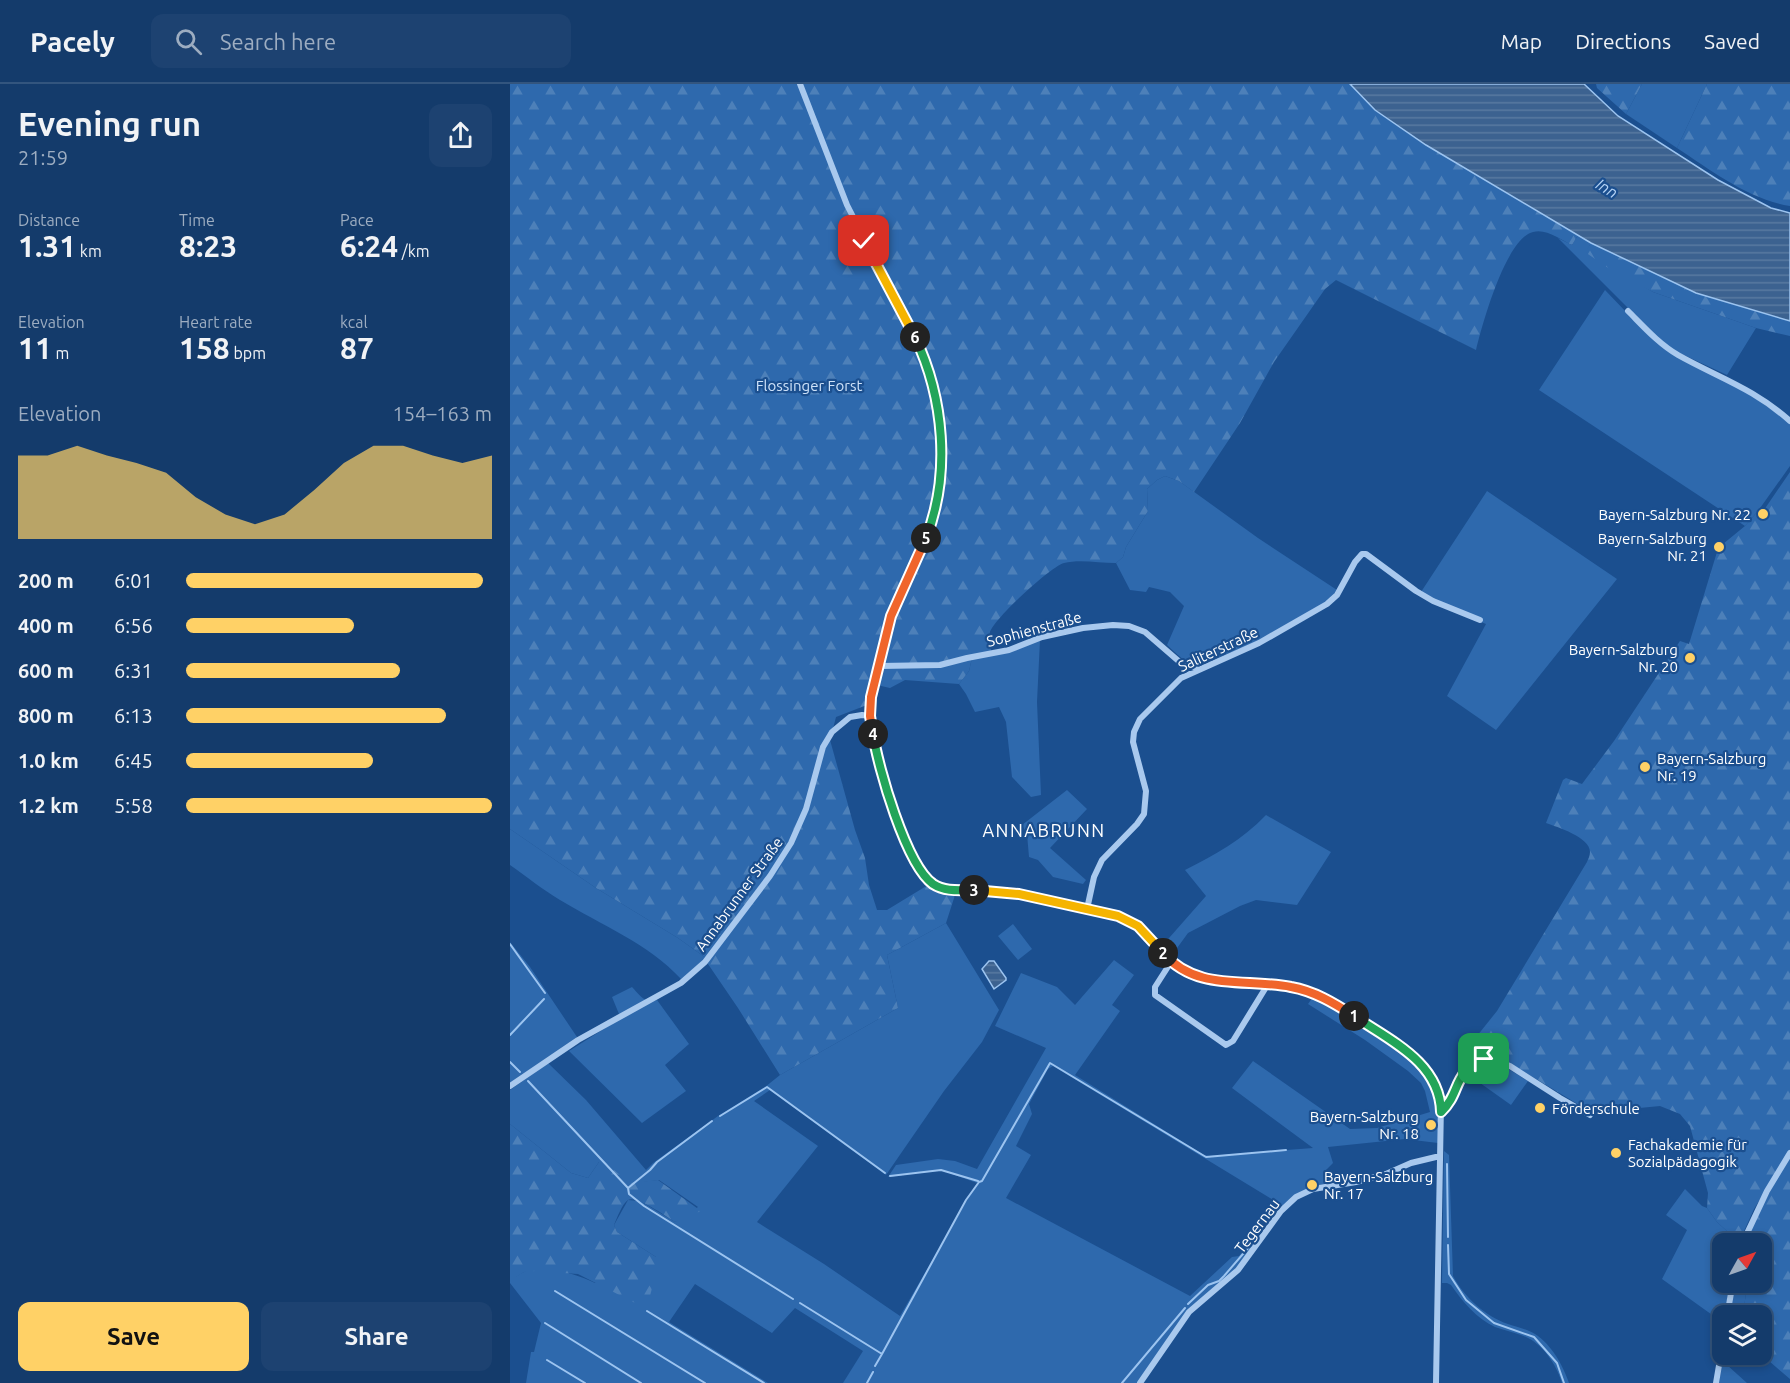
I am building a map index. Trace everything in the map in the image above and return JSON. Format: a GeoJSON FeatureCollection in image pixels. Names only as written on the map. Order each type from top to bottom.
{"type":"FeatureCollection","features":[{"type":"Feature","properties":{"kind":"street"},"geometry":{"type":"LineString","coordinates":[[800,84],[847,205],[922,351],[938,414],[941,460],[936,507],[921,550],[891,616],[871,697],[870,716],[878,760],[897,819],[914,861],[930,882],[949,890],[983,890],[1019,894],[1118,916],[1138,926],[1171,962],[1186,972],[1213,981],[1290,986],[1309,992],[1328,1000],[1422,1064],[1436,1085],[1441,1112],[1436,1383]]}},
{"type":"Feature","properties":{"kind":"street"},"geometry":{"type":"LineString","coordinates":[[1628,311],[1665,346],[1743,387],[1770,404],[1790,422]]}},
{"type":"Feature","properties":{"kind":"street","name":"Saliterstraße"},"geometry":{"type":"LineString","coordinates":[[1087,909],[1094,877],[1102,860],[1144,814],[1146,790],[1134,747],[1134,732],[1146,712],[1181,678],[1259,643],[1327,604],[1337,595],[1354,562],[1362,554],[1366,554],[1433,601],[1480,620]]}},
{"type":"Feature","properties":{"kind":"street","name":"Sophienstraße"},"geometry":{"type":"LineString","coordinates":[[880,666],[940,665],[1009,650],[1042,637],[1083,628],[1113,625],[1129,626],[1145,632],[1182,664],[1197,669]]}},
{"type":"Feature","properties":{"kind":"street"},"geometry":{"type":"LineString","coordinates":[[1181,678],[1182,664]]}},
{"type":"Feature","properties":{"kind":"street","name":"Annabrunner Straße"},"geometry":{"type":"LineString","coordinates":[[510,1086],[578,1040],[681,983],[705,962],[770,876],[791,843],[806,809],[824,747],[832,732],[848,718],[870,716]]}},
{"type":"Feature","properties":{"kind":"street"},"geometry":{"type":"LineString","coordinates":[[1171,962],[1155,987],[1155,995],[1226,1045],[1233,1041],[1268,984]]}},
{"type":"Feature","properties":{"kind":"street"},"geometry":{"type":"LineString","coordinates":[[1441,1112],[1467,1068],[1484,1059],[1495,1059],[1590,1115]]}},
{"type":"Feature","properties":{"kind":"street"},"geometry":{"type":"LineString","coordinates":[[1747,1233],[1767,1191],[1790,1153]]}},
{"type":"Feature","properties":{"kind":"street","name":"Tegernau"},"geometry":{"type":"LineString","coordinates":[[1140,1383],[1189,1312],[1238,1270],[1281,1211],[1296,1197],[1313,1189],[1386,1174],[1411,1163],[1440,1156]]}},
{"type":"Feature","properties":{"kind":"street"},"geometry":{"type":"LineString","coordinates":[[1716,1383],[1719,1365]]}},
{"type":"Feature","properties":{"kind":"green space","name":"Flossinger Forst"},"geometry":{"type":"Polygon","coordinates":[[[510,84],[1350,84],[1426,145],[1578,235],[1572,245],[1553,235],[1538,231],[1523,238],[1514,249],[1497,284],[1476,350],[1336,280],[1325,289],[1274,362],[1240,423],[1194,492],[1179,481],[1165,476],[1147,489],[1148,511],[1126,547],[1123,557],[1116,563],[1083,561],[1064,563],[1035,583],[994,625],[989,635],[992,655],[972,658],[969,671],[959,684],[905,680],[890,688],[877,685],[872,703],[836,717],[830,740],[865,858],[869,885],[877,910],[887,910],[928,885],[955,895],[946,923],[887,955],[898,1008],[780,1075],[706,958],[678,938],[596,888],[510,829],[510,84]]]}},
{"type":"Feature","properties":{"kind":"green space"},"geometry":{"type":"Polygon","coordinates":[[[1596,84],[1642,84],[1626,114],[1597,88],[1596,84]]]}},
{"type":"Feature","properties":{"kind":"green space"},"geometry":{"type":"Polygon","coordinates":[[[1642,84],[1707,84],[1677,148],[1626,114],[1642,84]]]}},
{"type":"Feature","properties":{"kind":"green space"},"geometry":{"type":"Polygon","coordinates":[[[1707,84],[1790,84],[1790,206],[1745,191],[1677,148],[1707,84]]]}},
{"type":"Feature","properties":{"kind":"green space"},"geometry":{"type":"Polygon","coordinates":[[[1578,235],[1591,243],[1586,252],[1653,292],[1756,328],[1727,375],[1673,350],[1656,336],[1558,238],[1572,245],[1578,235]]]}},
{"type":"Feature","properties":{"kind":"green space"},"geometry":{"type":"Polygon","coordinates":[[[1591,243],[1696,293],[1790,321],[1790,336],[1756,328],[1653,292],[1617,274],[1585,252],[1591,243]]]}},
{"type":"Feature","properties":{"kind":"green space"},"geometry":{"type":"Polygon","coordinates":[[[1605,290],[1651,338],[1743,389],[1790,423],[1790,466],[1745,526],[1539,390],[1605,290]]]}},
{"type":"Feature","properties":{"kind":"green space"},"geometry":{"type":"Polygon","coordinates":[[[1790,472],[1790,1149],[1754,1209],[1743,1233],[1729,1233],[1707,1208],[1708,1193],[1690,1126],[1680,1114],[1660,1106],[1608,1111],[1586,1109],[1503,1059],[1488,1055],[1474,1061],[1471,1060],[1473,1044],[1477,1036],[1497,1011],[1589,856],[1589,847],[1579,837],[1546,823],[1563,780],[1566,778],[1582,784],[1614,741],[1680,641],[1689,644],[1717,552],[1758,511],[1764,510],[1790,472]]]}},
{"type":"Feature","properties":{"kind":"green space"},"geometry":{"type":"Polygon","coordinates":[[[1165,476],[1179,481],[1258,538],[1337,590],[1330,600],[1252,644],[1199,665],[1182,658],[1167,645],[1184,606],[1170,592],[1149,587],[1146,592],[1130,590],[1116,563],[1123,557],[1126,547],[1148,511],[1147,489],[1165,476]]]}},
{"type":"Feature","properties":{"kind":"green space"},"geometry":{"type":"Polygon","coordinates":[[[1487,491],[1617,579],[1496,730],[1447,696],[1486,624],[1448,609],[1421,592],[1487,491]]]}},
{"type":"Feature","properties":{"kind":"green space"},"geometry":{"type":"Polygon","coordinates":[[[1040,640],[1037,702],[1041,795],[1031,797],[1012,777],[1006,722],[999,707],[975,712],[959,684],[969,671],[972,658],[1040,640]]]}},
{"type":"Feature","properties":{"kind":"green space"},"geometry":{"type":"Polygon","coordinates":[[[1067,790],[1087,809],[1050,848],[1086,880],[1083,884],[1053,877],[1038,860],[1029,857],[1027,834],[1022,825],[1067,790]]]}},
{"type":"Feature","properties":{"kind":"green space"},"geometry":{"type":"Polygon","coordinates":[[[1266,815],[1331,852],[1297,905],[1256,900],[1240,906],[1188,933],[1172,955],[1162,946],[1206,896],[1185,870],[1228,846],[1266,815]]]}},
{"type":"Feature","properties":{"kind":"green space"},"geometry":{"type":"Polygon","coordinates":[[[510,829],[596,888],[678,938],[706,958],[681,979],[654,955],[624,935],[554,896],[510,865],[510,829]]]}},
{"type":"Feature","properties":{"kind":"green space"},"geometry":{"type":"Polygon","coordinates":[[[946,923],[999,1010],[982,1042],[944,1091],[886,1175],[770,1090],[754,1101],[818,1146],[757,1222],[900,1316],[977,1183],[941,1170],[888,1177],[896,1165],[938,1159],[955,1161],[977,1169],[1046,1048],[995,1026],[1021,973],[1057,987],[1075,1005],[1114,960],[1134,975],[1112,1005],[1120,1011],[1075,1075],[1204,1155],[1313,1148],[1232,1088],[1253,1061],[1350,1129],[1377,1128],[1430,1112],[1421,1083],[1365,1040],[1308,1004],[1313,997],[1394,1046],[1422,1070],[1434,1087],[1436,1095],[1438,1143],[1405,1139],[1328,1147],[1333,1163],[1323,1173],[1324,1184],[1310,1187],[1283,1206],[1053,1066],[1048,1069],[1029,1104],[1032,1114],[1016,1146],[1031,1155],[1006,1198],[1190,1296],[1232,1257],[1239,1256],[1254,1237],[1259,1239],[1241,1264],[1188,1311],[1137,1383],[843,1383],[863,1351],[795,1308],[772,1333],[695,1284],[669,1322],[768,1383],[526,1383],[531,1352],[534,1352],[541,1323],[510,1283],[510,1279],[526,1271],[553,1270],[579,1276],[595,1283],[656,1257],[617,1232],[614,1225],[628,1200],[640,1201],[675,1222],[698,1207],[659,1180],[629,1184],[599,1162],[588,1178],[571,1173],[510,1124],[510,1090],[548,1063],[586,1100],[646,1170],[718,1116],[780,1075],[898,1008],[887,955],[946,923]]]}},
{"type":"Feature","properties":{"kind":"green space"},"geometry":{"type":"Polygon","coordinates":[[[1013,924],[1032,949],[1018,960],[998,936],[1013,924]]]}},
{"type":"Feature","properties":{"kind":"green space"},"geometry":{"type":"Polygon","coordinates":[[[510,942],[530,967],[577,1037],[510,1083],[510,942]]]}},
{"type":"Feature","properties":{"kind":"green space"},"geometry":{"type":"Polygon","coordinates":[[[632,987],[646,1000],[657,1000],[689,1044],[665,1065],[686,1091],[642,1123],[569,1051],[618,1020],[619,1014],[612,997],[632,987]]]}},
{"type":"Feature","properties":{"kind":"green space"},"geometry":{"type":"Polygon","coordinates":[[[1490,1062],[1505,1067],[1528,1081],[1511,1105],[1466,1073],[1481,1063],[1490,1062]]]}},
{"type":"Feature","properties":{"kind":"green space"},"geometry":{"type":"Polygon","coordinates":[[[510,1124],[571,1173],[588,1178],[599,1162],[605,1162],[629,1183],[658,1180],[701,1211],[675,1222],[652,1207],[632,1199],[628,1200],[622,1208],[614,1225],[617,1232],[656,1257],[654,1280],[648,1304],[643,1307],[578,1274],[535,1271],[524,1272],[510,1279],[510,1124]]]}},
{"type":"Feature","properties":{"kind":"green space"},"geometry":{"type":"Polygon","coordinates":[[[1444,1151],[1449,1155],[1453,1276],[1470,1299],[1484,1311],[1500,1321],[1529,1331],[1541,1338],[1556,1356],[1569,1383],[1562,1383],[1552,1361],[1542,1348],[1529,1338],[1488,1324],[1470,1309],[1451,1285],[1442,1283],[1444,1151]]]}},
{"type":"Feature","properties":{"kind":"green space"},"geometry":{"type":"Polygon","coordinates":[[[1790,1158],[1790,1379],[1772,1363],[1772,1305],[1744,1305],[1746,1293],[1772,1293],[1772,1233],[1749,1233],[1777,1178],[1790,1158]]]}},
{"type":"Feature","properties":{"kind":"green space"},"geometry":{"type":"Polygon","coordinates":[[[1685,1189],[1707,1208],[1729,1233],[1712,1233],[1712,1293],[1729,1293],[1726,1305],[1712,1305],[1712,1315],[1662,1279],[1687,1230],[1666,1215],[1685,1189]]]}},
{"type":"Feature","properties":{"kind":"green space"},"geometry":{"type":"Polygon","coordinates":[[[1734,1293],[1746,1293],[1744,1305],[1732,1305],[1734,1293]]]}},
{"type":"Feature","properties":{"kind":"green space"},"geometry":{"type":"Polygon","coordinates":[[[1722,1365],[1727,1365],[1747,1383],[1719,1383],[1722,1365]]]}},
{"type":"Feature","properties":{"kind":"water","name":"Inn"},"geometry":{"type":"Polygon","coordinates":[[[1350,84],[1584,84],[1618,116],[1718,180],[1771,208],[1790,213],[1790,321],[1696,293],[1591,243],[1426,145],[1375,110],[1350,84]]]}},
{"type":"Feature","properties":{"kind":"water"},"geometry":{"type":"Polygon","coordinates":[[[989,961],[994,961],[1006,978],[994,989],[982,969],[989,961]]]}},
{"type":"Feature","properties":{"kind":"waterway"},"geometry":{"type":"LineString","coordinates":[[510,944],[545,993]]}},
{"type":"Feature","properties":{"kind":"waterway"},"geometry":{"type":"LineString","coordinates":[[510,1035],[544,999]]}},
{"type":"Feature","properties":{"kind":"waterway"},"geometry":{"type":"LineString","coordinates":[[510,1062],[520,1072]]}},
{"type":"Feature","properties":{"kind":"waterway"},"geometry":{"type":"LineString","coordinates":[[882,1354],[966,1200],[982,1181],[1050,1063],[1206,1157],[1286,1150]]}},
{"type":"Feature","properties":{"kind":"waterway"},"geometry":{"type":"LineString","coordinates":[[528,1081],[628,1188],[629,1194],[644,1206],[793,1299]]}},
{"type":"Feature","properties":{"kind":"waterway"},"geometry":{"type":"LineString","coordinates":[[720,1116],[767,1087],[885,1173]]}},
{"type":"Feature","properties":{"kind":"waterway"},"geometry":{"type":"LineString","coordinates":[[628,1188],[657,1162],[712,1121]]}},
{"type":"Feature","properties":{"kind":"waterway"},"geometry":{"type":"LineString","coordinates":[[1447,1164],[1448,1237]]}},
{"type":"Feature","properties":{"kind":"waterway"},"geometry":{"type":"LineString","coordinates":[[890,1176],[941,1170],[978,1181]]}},
{"type":"Feature","properties":{"kind":"waterway"},"geometry":{"type":"LineString","coordinates":[[1188,1304],[1208,1285],[1219,1281],[1255,1240]]}},
{"type":"Feature","properties":{"kind":"waterway"},"geometry":{"type":"LineString","coordinates":[[1448,1245],[1449,1274],[1466,1300],[1494,1323],[1534,1337],[1557,1363],[1564,1383]]}},
{"type":"Feature","properties":{"kind":"waterway"},"geometry":{"type":"LineString","coordinates":[[555,1291],[705,1383]]}},
{"type":"Feature","properties":{"kind":"waterway"},"geometry":{"type":"LineString","coordinates":[[800,1303],[882,1354],[875,1366]]}},
{"type":"Feature","properties":{"kind":"waterway"},"geometry":{"type":"LineString","coordinates":[[1122,1383],[1185,1308]]}},
{"type":"Feature","properties":{"kind":"waterway"},"geometry":{"type":"LineString","coordinates":[[647,1311],[764,1383]]}},
{"type":"Feature","properties":{"kind":"waterway"},"geometry":{"type":"LineString","coordinates":[[545,1323],[641,1383]]}},
{"type":"Feature","properties":{"kind":"waterway"},"geometry":{"type":"LineString","coordinates":[[547,1360],[585,1383]]}},
{"type":"Feature","properties":{"kind":"waterway"},"geometry":{"type":"LineString","coordinates":[[867,1383],[873,1372]]}},
{"type":"Feature","properties":{"kind":"place","name":"Bayern-Salzburg Nr. 22"},"geometry":{"type":"Point","coordinates":[1763,514]}},
{"type":"Feature","properties":{"kind":"place","name":"Bayern-Salzburg Nr. 21"},"geometry":{"type":"Point","coordinates":[1719,547]}},
{"type":"Feature","properties":{"kind":"place","name":"Bayern-Salzburg Nr. 20"},"geometry":{"type":"Point","coordinates":[1690,658]}},
{"type":"Feature","properties":{"kind":"place","name":"Bayern-Salzburg Nr. 19"},"geometry":{"type":"Point","coordinates":[1645,767]}},
{"type":"Feature","properties":{"kind":"place","name":"Förderschule"},"geometry":{"type":"Point","coordinates":[1540,1108]}},
{"type":"Feature","properties":{"kind":"place","name":"Bayern-Salzburg Nr. 18"},"geometry":{"type":"Point","coordinates":[1431,1125]}},
{"type":"Feature","properties":{"kind":"place","name":"Fachakademie für Sozialpädagogik"},"geometry":{"type":"Point","coordinates":[1616,1153]}},
{"type":"Feature","properties":{"kind":"place","name":"Bayern-Salzburg Nr. 17"},"geometry":{"type":"Point","coordinates":[1312,1185]}},
{"type":"Feature","properties":{"kind":"district","name":"ANNABRUNN"},"geometry":{"type":"Point","coordinates":[1044,830]}},
{"type":"Feature","properties":{"kind":"route"},"geometry":{"type":"LineString","coordinates":[[864,241],[922,351],[934,391],[940,433],[939,493],[932,523],[891,616],[870,707],[873,737],[884,780],[897,819],[914,861],[922,874],[942,889],[1019,894],[1118,916],[1138,926],[1171,962],[1193,975],[1224,983],[1290,986],[1328,1000],[1412,1055],[1422,1064],[1436,1085],[1441,1112],[1467,1068],[1484,1059]]}}]}
